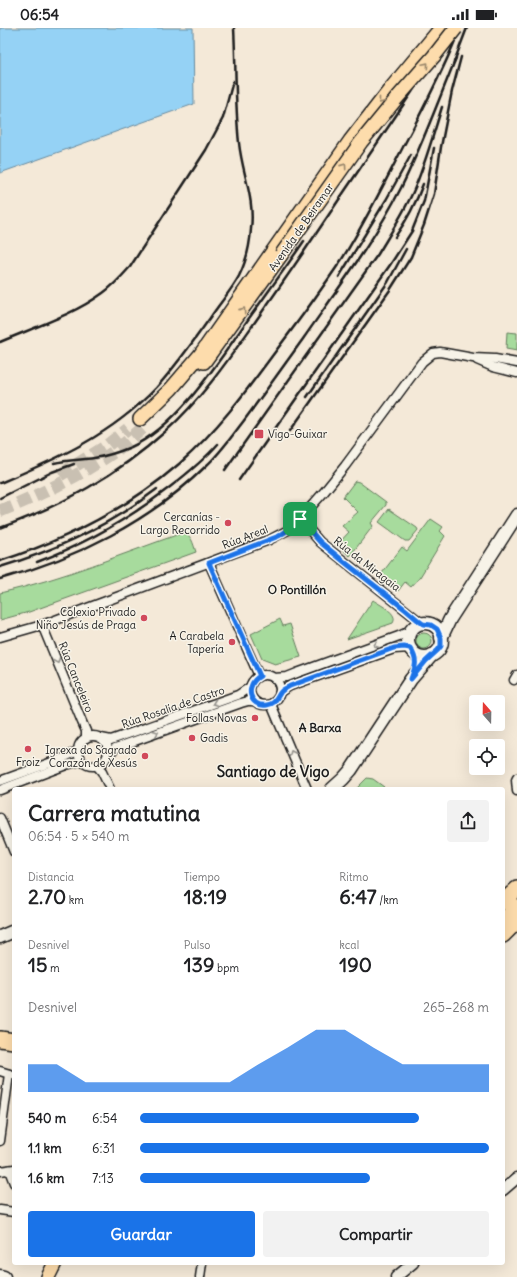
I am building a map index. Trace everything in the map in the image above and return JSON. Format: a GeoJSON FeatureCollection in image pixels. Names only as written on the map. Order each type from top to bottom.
{"type":"FeatureCollection","features":[{"type":"Feature","properties":{"kind":"highway"},"geometry":{"type":"LineString","coordinates":[[505,888],[517,878]]}},
{"type":"Feature","properties":{"kind":"highway"},"geometry":{"type":"LineString","coordinates":[[505,900],[517,889]]}},
{"type":"Feature","properties":{"kind":"highway"},"geometry":{"type":"LineString","coordinates":[[505,907],[517,896]]}},
{"type":"Feature","properties":{"kind":"highway"},"geometry":{"type":"LineString","coordinates":[[505,919],[517,907]]}},
{"type":"Feature","properties":{"kind":"highway"},"geometry":{"type":"LineString","coordinates":[[505,933],[517,921]]}},
{"type":"Feature","properties":{"kind":"highway"},"geometry":{"type":"LineString","coordinates":[[0,1039],[12,1041]]}},
{"type":"Feature","properties":{"kind":"main road","name":"Avenida de Beiramar"},"geometry":{"type":"LineString","coordinates":[[143,422],[179,394],[212,353],[350,141],[441,28]]}},
{"type":"Feature","properties":{"kind":"main road","name":"Avenida de Beiramar"},"geometry":{"type":"LineString","coordinates":[[278,252],[361,142],[456,28]]}},
{"type":"Feature","properties":{"kind":"main road"},"geometry":{"type":"LineString","coordinates":[[441,638],[450,619],[517,515]]}},
{"type":"Feature","properties":{"kind":"main road"},"geometry":{"type":"LineString","coordinates":[[411,679],[416,658],[408,640],[412,630],[416,626],[442,624],[450,619]]}},
{"type":"Feature","properties":{"kind":"main road"},"geometry":{"type":"LineString","coordinates":[[334,787],[351,770],[411,679],[441,646],[440,633],[429,625]]}},
{"type":"Feature","properties":{"kind":"main road"},"geometry":{"type":"LineString","coordinates":[[412,651],[423,657],[432,655]]}},
{"type":"Feature","properties":{"kind":"main road"},"geometry":{"type":"LineString","coordinates":[[0,937],[12,932]]}},
{"type":"Feature","properties":{"kind":"main road"},"geometry":{"type":"LineString","coordinates":[[48,1277],[54,1265]]}},
{"type":"Feature","properties":{"kind":"main road"},"geometry":{"type":"LineString","coordinates":[[0,1276],[4,1277]]}},
{"type":"Feature","properties":{"kind":"street","name":"Rúa Areal"},"geometry":{"type":"LineString","coordinates":[[0,637],[42,625],[209,563],[274,538],[288,530],[324,492],[426,358],[433,353],[440,352],[473,358],[495,359],[517,363]]}},
{"type":"Feature","properties":{"kind":"street","name":"Rúa Areal"},"geometry":{"type":"LineString","coordinates":[[473,358],[493,367],[517,373]]}},
{"type":"Feature","properties":{"kind":"street","name":"Rúa da Miragaia"},"geometry":{"type":"LineString","coordinates":[[300,519],[320,542],[429,625]]}},
{"type":"Feature","properties":{"kind":"street"},"geometry":{"type":"LineString","coordinates":[[209,563],[260,676]]}},
{"type":"Feature","properties":{"kind":"street","name":"Rúa Canceleiro"},"geometry":{"type":"LineString","coordinates":[[42,625],[86,731],[86,738]]}},
{"type":"Feature","properties":{"kind":"street"},"geometry":{"type":"LineString","coordinates":[[412,630],[392,639],[297,674],[287,677],[274,678],[264,675],[260,676],[252,683],[250,687],[251,697],[254,701],[263,705],[271,704],[276,700],[280,692],[290,686],[394,648],[404,647],[412,651]]}},
{"type":"Feature","properties":{"kind":"street"},"geometry":{"type":"LineString","coordinates":[[274,678],[279,686],[280,692]]}},
{"type":"Feature","properties":{"kind":"street","name":"Rúa Rosalía de Castro"},"geometry":{"type":"LineString","coordinates":[[101,738],[110,740],[130,734],[238,695],[250,687]]}},
{"type":"Feature","properties":{"kind":"street","name":"Rúa Rosalía de Castro"},"geometry":{"type":"LineString","coordinates":[[108,755],[115,748],[126,743],[241,703],[254,701]]}},
{"type":"Feature","properties":{"kind":"street"},"geometry":{"type":"LineString","coordinates":[[271,704],[306,787]]}},
{"type":"Feature","properties":{"kind":"street"},"geometry":{"type":"LineString","coordinates":[[91,736],[101,738],[106,743],[108,748],[106,760],[97,766],[88,766],[81,761],[78,756],[80,743],[91,736]]}},
{"type":"Feature","properties":{"kind":"street"},"geometry":{"type":"LineString","coordinates":[[0,781],[78,751]]}},
{"type":"Feature","properties":{"kind":"street"},"geometry":{"type":"LineString","coordinates":[[0,790],[66,765],[81,761]]}},
{"type":"Feature","properties":{"kind":"street"},"geometry":{"type":"LineString","coordinates":[[97,766],[102,772],[109,787]]}},
{"type":"Feature","properties":{"kind":"street"},"geometry":{"type":"LineString","coordinates":[[517,778],[517,791]]}},
{"type":"Feature","properties":{"kind":"street"},"geometry":{"type":"LineString","coordinates":[[0,818],[12,847]]}},
{"type":"Feature","properties":{"kind":"street"},"geometry":{"type":"LineString","coordinates":[[0,1071],[12,1075],[0,1141]]}},
{"type":"Feature","properties":{"kind":"street"},"geometry":{"type":"LineString","coordinates":[[0,1171],[11,1170]]}},
{"type":"Feature","properties":{"kind":"street"},"geometry":{"type":"LineString","coordinates":[[505,1188],[517,1178]]}},
{"type":"Feature","properties":{"kind":"street"},"geometry":{"type":"LineString","coordinates":[[0,1210],[12,1212]]}},
{"type":"Feature","properties":{"kind":"street"},"geometry":{"type":"LineString","coordinates":[[200,1277],[202,1265]]}},
{"type":"Feature","properties":{"kind":"street"},"geometry":{"type":"LineString","coordinates":[[396,1277],[411,1265]]}},
{"type":"Feature","properties":{"kind":"green space"},"geometry":{"type":"Polygon","coordinates":[[[507,332],[517,333],[517,351],[506,349],[507,332]]]}},
{"type":"Feature","properties":{"kind":"green space"},"geometry":{"type":"Polygon","coordinates":[[[355,481],[359,482],[386,502],[386,505],[371,523],[373,526],[350,556],[337,545],[349,532],[342,526],[358,512],[343,497],[355,481]]]}},
{"type":"Feature","properties":{"kind":"green space"},"geometry":{"type":"Polygon","coordinates":[[[389,509],[417,528],[418,530],[409,541],[405,541],[379,522],[389,509]]]}},
{"type":"Feature","properties":{"kind":"green space"},"geometry":{"type":"Polygon","coordinates":[[[431,519],[443,527],[440,531],[445,536],[420,577],[411,587],[405,582],[398,591],[379,577],[402,547],[407,551],[431,519]]]}},
{"type":"Feature","properties":{"kind":"green space"},"geometry":{"type":"Polygon","coordinates":[[[182,533],[190,537],[196,552],[29,612],[0,620],[0,593],[46,581],[92,566],[182,533]]]}},
{"type":"Feature","properties":{"kind":"green space"},"geometry":{"type":"Polygon","coordinates":[[[373,600],[391,613],[394,619],[393,623],[347,639],[373,600]]]}},
{"type":"Feature","properties":{"kind":"green space"},"geometry":{"type":"Polygon","coordinates":[[[280,619],[283,626],[290,624],[301,657],[275,664],[262,659],[251,634],[280,619]]]}},
{"type":"Feature","properties":{"kind":"green space"},"geometry":{"type":"Polygon","coordinates":[[[421,633],[427,633],[432,638],[430,647],[427,649],[421,649],[416,644],[416,638],[421,633]]]}},
{"type":"Feature","properties":{"kind":"green space"},"geometry":{"type":"Polygon","coordinates":[[[367,778],[373,779],[384,787],[358,787],[367,778]]]}},
{"type":"Feature","properties":{"kind":"water"},"geometry":{"type":"Polygon","coordinates":[[[0,28],[193,28],[194,104],[0,173],[0,28]]]}},
{"type":"Feature","properties":{"kind":"tunnel"},"geometry":{"type":"LineString","coordinates":[[0,511],[44,492],[87,469],[115,451],[146,425]]}},
{"type":"Feature","properties":{"kind":"tunnel"},"geometry":{"type":"LineString","coordinates":[[60,475],[105,447],[128,429]]}},
{"type":"Feature","properties":{"kind":"railway"},"geometry":{"type":"LineString","coordinates":[[0,483],[83,444],[121,419],[139,405],[156,388],[191,345],[239,276],[249,247],[252,218],[250,196],[239,143],[234,28]]}},
{"type":"Feature","properties":{"kind":"railway"},"geometry":{"type":"LineString","coordinates":[[0,528],[23,519],[88,488],[128,462],[147,447],[180,418],[193,404],[229,359],[282,283],[454,28]]}},
{"type":"Feature","properties":{"kind":"railway"},"geometry":{"type":"LineString","coordinates":[[0,561],[24,553],[71,533],[117,509],[159,480],[179,464],[220,423],[244,394],[303,315],[352,243],[431,92],[460,28]]}},
{"type":"Feature","properties":{"kind":"railway"},"geometry":{"type":"LineString","coordinates":[[454,62],[467,28]]}},
{"type":"Feature","properties":{"kind":"railway"},"geometry":{"type":"LineString","coordinates":[[290,431],[390,290],[411,257],[424,225],[434,194],[452,91],[461,57]]}},
{"type":"Feature","properties":{"kind":"railway"},"geometry":{"type":"LineString","coordinates":[[0,579],[56,561],[111,536],[162,504],[185,485],[220,452],[303,339],[355,265],[379,227],[409,172],[456,58]]}},
{"type":"Feature","properties":{"kind":"railway"},"geometry":{"type":"LineString","coordinates":[[0,342],[79,308],[107,290],[130,267],[206,150],[223,118],[233,81]]}},
{"type":"Feature","properties":{"kind":"railway"},"geometry":{"type":"LineString","coordinates":[[225,470],[378,254],[392,231],[413,192],[429,150],[442,107]]}},
{"type":"Feature","properties":{"kind":"railway"},"geometry":{"type":"LineString","coordinates":[[239,480],[390,265],[412,231],[424,201],[434,148]]}},
{"type":"Feature","properties":{"kind":"railway"},"geometry":{"type":"LineString","coordinates":[[339,277],[386,200],[411,155]]}},
{"type":"Feature","properties":{"kind":"railway"},"geometry":{"type":"LineString","coordinates":[[395,237],[411,211],[423,184]]}},
{"type":"Feature","properties":{"kind":"railway"},"geometry":{"type":"LineString","coordinates":[[54,463],[94,458],[117,452],[131,447],[148,438],[164,425],[179,411],[207,378],[304,241]]}},
{"type":"Feature","properties":{"kind":"railway"},"geometry":{"type":"LineString","coordinates":[[307,397],[388,282],[406,249]]}},
{"type":"Feature","properties":{"kind":"railway"},"geometry":{"type":"LineString","coordinates":[[37,562],[90,539],[123,520],[170,487],[207,456],[218,444]]}},
{"type":"Feature","properties":{"kind":"railway"},"geometry":{"type":"LineString","coordinates":[[0,498],[52,472],[74,464]]}},
{"type":"Feature","properties":{"kind":"railway"},"geometry":{"type":"LineString","coordinates":[[0,567],[42,553],[82,535],[121,514],[157,489]]}},
{"type":"Feature","properties":{"kind":"place","name":"Vigo-Guixar"},"geometry":{"type":"Point","coordinates":[259,434]}},
{"type":"Feature","properties":{"kind":"place","name":"Cercanías - Largo Recorrido"},"geometry":{"type":"Point","coordinates":[228,523]}},
{"type":"Feature","properties":{"kind":"place","name":"Colexio Privado Niño Jesús de Praga"},"geometry":{"type":"Point","coordinates":[144,618]}},
{"type":"Feature","properties":{"kind":"place","name":"A Carabela Tapería"},"geometry":{"type":"Point","coordinates":[232,642]}},
{"type":"Feature","properties":{"kind":"place","name":"Follas Novas"},"geometry":{"type":"Point","coordinates":[255,718]}},
{"type":"Feature","properties":{"kind":"place","name":"Gadis"},"geometry":{"type":"Point","coordinates":[192,738]}},
{"type":"Feature","properties":{"kind":"place","name":"Froiz"},"geometry":{"type":"Point","coordinates":[28,749]}},
{"type":"Feature","properties":{"kind":"place","name":"Igrexa do Sagrado Corazón de Xesús"},"geometry":{"type":"Point","coordinates":[145,756]}},
{"type":"Feature","properties":{"kind":"district","name":"O Pontillón"},"geometry":{"type":"Point","coordinates":[297,589]}},
{"type":"Feature","properties":{"kind":"district","name":"A Barxa"},"geometry":{"type":"Point","coordinates":[320,727]}},
{"type":"Feature","properties":{"kind":"district","name":"Santiago de Vigo"},"geometry":{"type":"Point","coordinates":[273,771]}},
{"type":"Feature","properties":{"kind":"route"},"geometry":{"type":"LineString","coordinates":[[300,519],[320,542],[347,564],[423,624],[434,626],[440,633],[441,646],[411,679],[414,672],[416,658],[414,653],[410,648],[394,648],[290,686],[280,692],[276,700],[268,705],[258,704],[251,697],[250,687],[255,679],[260,676],[209,563],[279,536],[300,519]]}}]}
